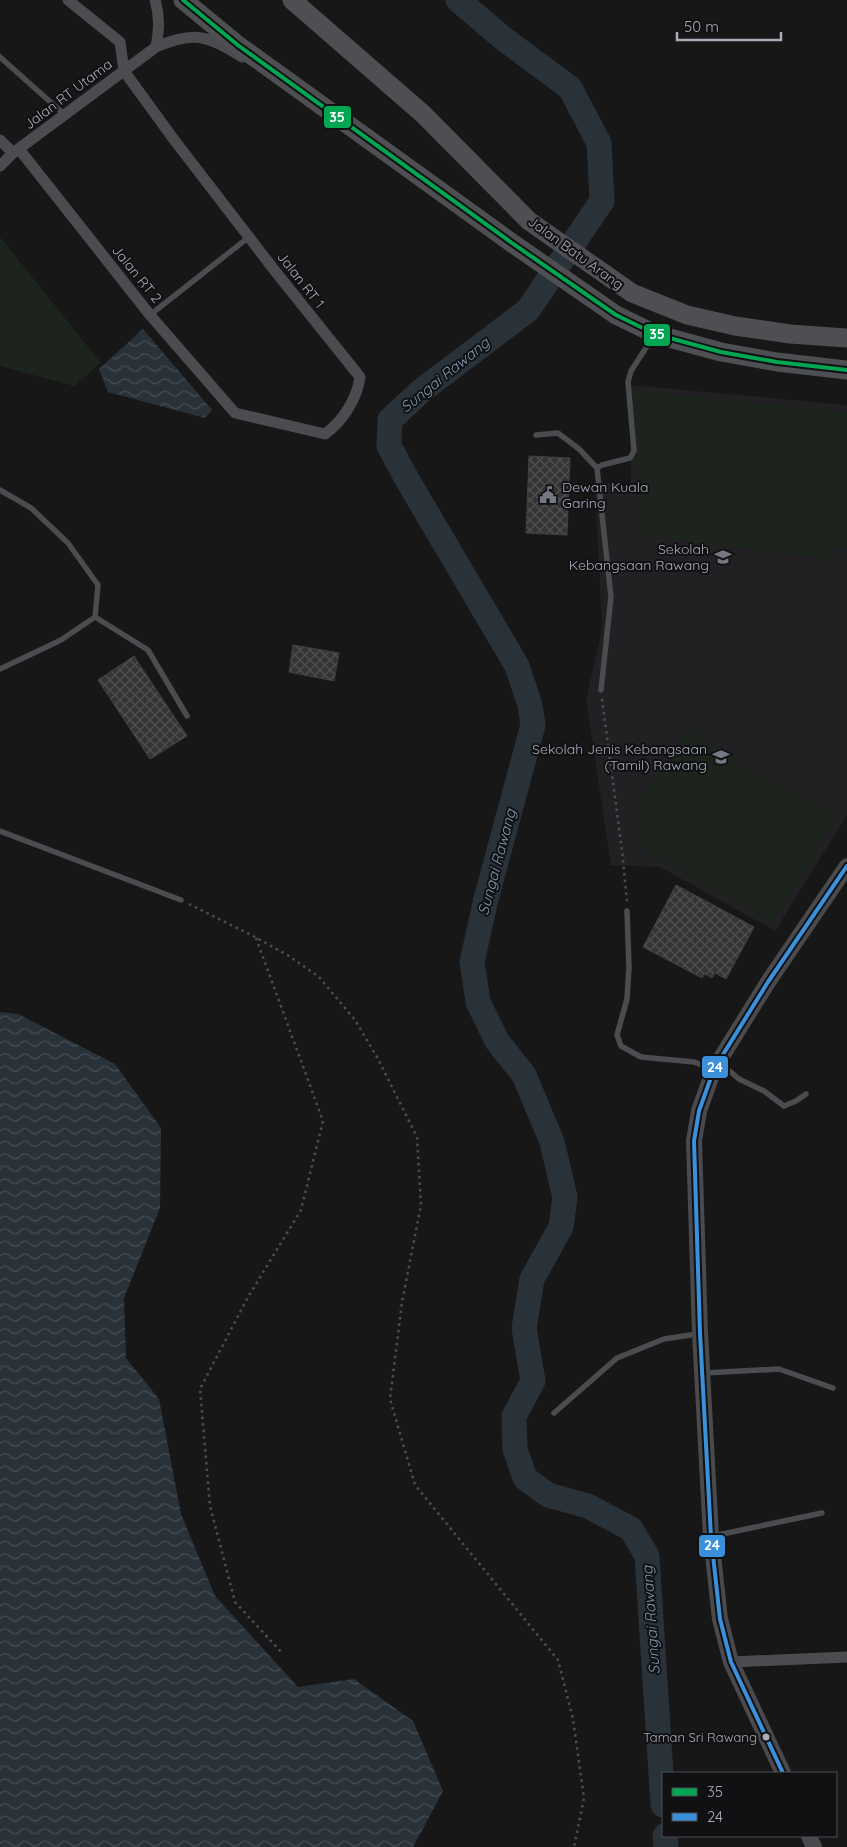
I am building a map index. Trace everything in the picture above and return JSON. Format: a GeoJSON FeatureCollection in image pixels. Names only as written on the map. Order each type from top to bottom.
{"type":"FeatureCollection","features":[{"type":"Feature","properties":{"kind":"main road","name":"Jalan Batu Arang"},"geometry":{"type":"LineString","coordinates":[[184,0],[239,46],[512,243],[616,315],[655,334],[721,352],[777,362],[847,370]]}},
{"type":"Feature","properties":{"kind":"main road","name":"Jalan Batu Arang"},"geometry":{"type":"LineString","coordinates":[[292,0],[423,114],[529,221],[632,293],[687,315],[735,326],[790,334],[847,338]]}},
{"type":"Feature","properties":{"kind":"street"},"geometry":{"type":"LineString","coordinates":[[68,0],[120,42],[124,71]]}},
{"type":"Feature","properties":{"kind":"street"},"geometry":{"type":"LineString","coordinates":[[155,0],[160,28],[156,47]]}},
{"type":"Feature","properties":{"kind":"street","name":"Jalan RT Utama"},"geometry":{"type":"LineString","coordinates":[[0,166],[16,151],[156,47],[189,36],[204,38],[234,53],[345,122]]}},
{"type":"Feature","properties":{"kind":"street","name":"Jalan RT 1"},"geometry":{"type":"LineString","coordinates":[[124,71],[249,237],[360,377],[358,392],[337,425],[325,434],[235,414]]}},
{"type":"Feature","properties":{"kind":"street","name":"Jalan RT 2"},"geometry":{"type":"LineString","coordinates":[[0,140],[16,151],[150,315],[235,414]]}},
{"type":"Feature","properties":{"kind":"street"},"geometry":{"type":"LineString","coordinates":[[783,1772],[731,1662],[720,1619],[711,1537],[702,1373],[694,1141],[699,1111],[716,1066],[768,982],[847,866]]}},
{"type":"Feature","properties":{"kind":"street"},"geometry":{"type":"LineString","coordinates":[[731,1662],[847,1657]]}},
{"type":"Feature","properties":{"kind":"lane"},"geometry":{"type":"LineString","coordinates":[[0,57],[65,114]]}},
{"type":"Feature","properties":{"kind":"lane"},"geometry":{"type":"LineString","coordinates":[[150,315],[249,237]]}},
{"type":"Feature","properties":{"kind":"lane"},"geometry":{"type":"LineString","coordinates":[[597,468],[630,458],[634,451],[628,382],[631,372],[655,334]]}},
{"type":"Feature","properties":{"kind":"lane"},"geometry":{"type":"LineString","coordinates":[[536,435],[558,433],[579,449],[597,468],[610,597],[601,690]]}},
{"type":"Feature","properties":{"kind":"lane"},"geometry":{"type":"LineString","coordinates":[[0,490],[32,508],[68,543],[98,585],[95,617]]}},
{"type":"Feature","properties":{"kind":"lane"},"geometry":{"type":"LineString","coordinates":[[0,669],[61,640],[95,617]]}},
{"type":"Feature","properties":{"kind":"lane"},"geometry":{"type":"LineString","coordinates":[[95,617],[148,650],[188,716]]}},
{"type":"Feature","properties":{"kind":"lane"},"geometry":{"type":"LineString","coordinates":[[0,831],[181,900]]}},
{"type":"Feature","properties":{"kind":"lane"},"geometry":{"type":"LineString","coordinates":[[627,911],[629,967],[626,999],[617,1035],[621,1046],[641,1057],[716,1066],[764,1091],[784,1106],[806,1094]]}},
{"type":"Feature","properties":{"kind":"lane"},"geometry":{"type":"LineString","coordinates":[[554,1413],[617,1358],[664,1339],[700,1333]]}},
{"type":"Feature","properties":{"kind":"lane"},"geometry":{"type":"LineString","coordinates":[[702,1373],[779,1369],[833,1388]]}},
{"type":"Feature","properties":{"kind":"lane"},"geometry":{"type":"LineString","coordinates":[[711,1537],[822,1513]]}},
{"type":"Feature","properties":{"kind":"path"},"geometry":{"type":"LineString","coordinates":[[601,690],[622,850],[627,911]]}},
{"type":"Feature","properties":{"kind":"path"},"geometry":{"type":"LineString","coordinates":[[181,900],[256,937],[289,956],[319,977],[355,1020],[378,1057],[417,1136],[421,1205],[402,1302],[390,1399],[416,1485],[558,1660],[573,1719],[584,1798],[574,1847]]}},
{"type":"Feature","properties":{"kind":"path"},"geometry":{"type":"LineString","coordinates":[[256,937],[323,1121],[301,1210],[248,1297],[200,1389],[210,1506],[235,1602],[282,1654]]}},
{"type":"Feature","properties":{"kind":"shaded area"},"geometry":{"type":"Polygon","coordinates":[[[0,237],[101,363],[74,386],[0,366],[0,237]]]}},
{"type":"Feature","properties":{"kind":"shaded area"},"geometry":{"type":"Polygon","coordinates":[[[630,385],[847,405],[847,815],[775,931],[660,867],[611,865],[586,699],[602,630],[595,482],[631,485],[630,385]]]}},
{"type":"Feature","properties":{"kind":"shaded area"},"geometry":{"type":"Polygon","coordinates":[[[634,390],[847,412],[847,550],[831,549],[831,560],[638,534],[634,390]]]}},
{"type":"Feature","properties":{"kind":"shaded area"},"geometry":{"type":"Polygon","coordinates":[[[688,729],[735,756],[732,764],[838,816],[772,922],[665,861],[645,858],[640,802],[688,729]]]}},
{"type":"Feature","properties":{"kind":"water"},"geometry":{"type":"Polygon","coordinates":[[[143,329],[212,410],[205,418],[108,392],[99,369],[143,329]]]}},
{"type":"Feature","properties":{"kind":"water"},"geometry":{"type":"Polygon","coordinates":[[[0,1012],[18,1014],[115,1064],[161,1128],[160,1208],[124,1298],[126,1358],[159,1399],[181,1514],[215,1596],[298,1687],[354,1679],[413,1721],[443,1791],[413,1847],[0,1847],[0,1012]]]}},
{"type":"Feature","properties":{"kind":"building","name":"Dewan Kuala Garing"},"geometry":{"type":"Polygon","coordinates":[[[529,456],[570,458],[567,535],[526,533],[529,456]]]}},
{"type":"Feature","properties":{"kind":"building"},"geometry":{"type":"Polygon","coordinates":[[[293,645],[339,653],[334,681],[289,672],[293,645]]]}},
{"type":"Feature","properties":{"kind":"building"},"geometry":{"type":"Polygon","coordinates":[[[134,656],[187,736],[150,759],[98,680],[134,656]]]}},
{"type":"Feature","properties":{"kind":"building"},"geometry":{"type":"Polygon","coordinates":[[[676,885],[754,927],[726,979],[715,973],[712,978],[705,974],[702,978],[643,947],[676,885]]]}},
{"type":"Feature","properties":{"kind":"waterway","name":"Sungai Rawang"},"geometry":{"type":"LineString","coordinates":[[458,0],[504,39],[570,88],[599,143],[602,201],[528,310],[421,391],[390,420],[389,446],[517,666],[530,705],[533,725],[486,899],[472,962],[478,1002],[497,1041],[524,1075],[552,1142],[565,1197],[561,1227],[532,1279],[524,1328],[533,1381],[514,1416],[515,1449],[525,1478],[548,1495],[588,1506],[631,1529],[647,1556],[662,1789]]}},
{"type":"Feature","properties":{"kind":"waterway","name":"Sungai Rawang"},"geometry":{"type":"LineString","coordinates":[[665,1837],[666,1847]]}},
{"type":"Feature","properties":{"kind":"transit line","name":"35"},"geometry":{"type":"LineString","coordinates":[[183,0],[239,46],[512,243],[616,315],[655,334],[721,352],[777,362],[847,370]]}},
{"type":"Feature","properties":{"kind":"transit line","name":"24"},"geometry":{"type":"LineString","coordinates":[[783,1772],[731,1662],[720,1619],[711,1537],[700,1333],[694,1141],[699,1111],[714,1069],[768,982],[847,866]]}},
{"type":"Feature","properties":{"kind":"place","name":"Dewan Kuala Garing"},"geometry":{"type":"Point","coordinates":[548,495]}},
{"type":"Feature","properties":{"kind":"place","name":"Sekolah Kebangsaan Rawang"},"geometry":{"type":"Point","coordinates":[723,557]}},
{"type":"Feature","properties":{"kind":"place","name":"Sekolah Jenis Kebangsaan (Tamil) Rawang"},"geometry":{"type":"Point","coordinates":[721,757]}},
{"type":"Feature","properties":{"kind":"place","name":"Taman Sri Rawang"},"geometry":{"type":"Point","coordinates":[766,1737]}}]}
